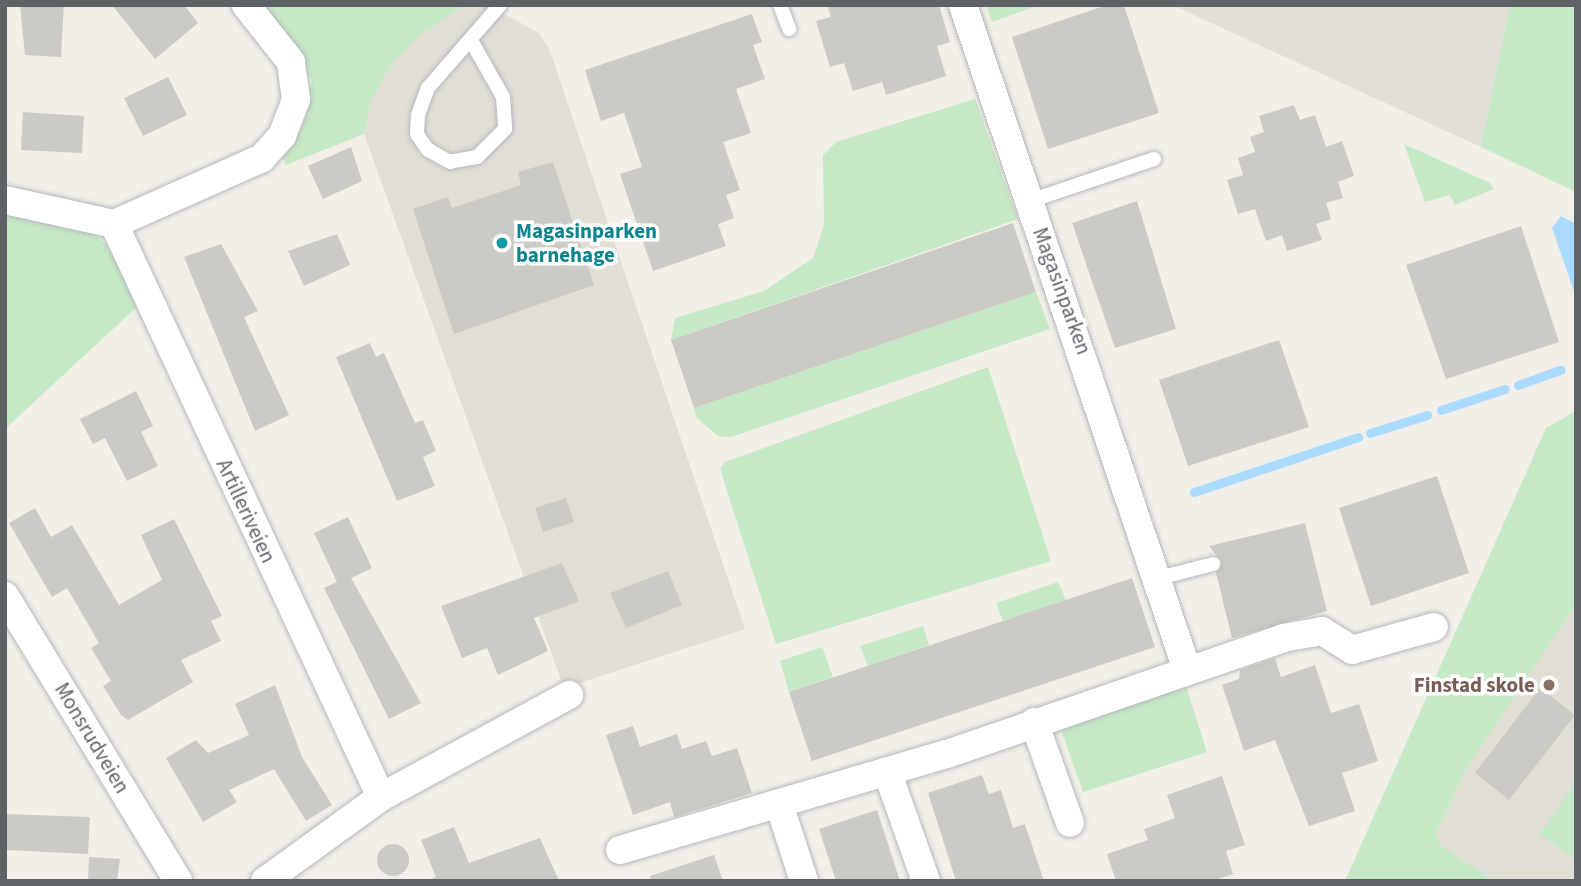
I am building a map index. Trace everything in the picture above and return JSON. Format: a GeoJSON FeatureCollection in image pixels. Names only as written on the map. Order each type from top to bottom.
{"type":"FeatureCollection","features":[{"type":"Feature","properties":{"kind":"street"},"geometry":{"type":"LineString","coordinates":[[5,200],[114,224],[262,158],[282,136],[296,99],[291,62],[246,5]]}},
{"type":"Feature","properties":{"kind":"street","name":"Magasinparken"},"geometry":{"type":"LineString","coordinates":[[963,5],[1159,578],[1186,667]]}},
{"type":"Feature","properties":{"kind":"street","name":"Artilleriveien"},"geometry":{"type":"LineString","coordinates":[[114,224],[381,797]]}},
{"type":"Feature","properties":{"kind":"street","name":"Monsrudveien"},"geometry":{"type":"LineString","coordinates":[[5,596],[178,881]]}},
{"type":"Feature","properties":{"kind":"street"},"geometry":{"type":"LineString","coordinates":[[620,850],[780,807],[1034,722],[1186,667],[1315,630],[1352,650],[1434,627]]}},
{"type":"Feature","properties":{"kind":"street"},"geometry":{"type":"LineString","coordinates":[[265,881],[291,874],[381,797],[490,732],[569,695]]}},
{"type":"Feature","properties":{"kind":"street"},"geometry":{"type":"LineString","coordinates":[[1034,722],[1070,823]]}},
{"type":"Feature","properties":{"kind":"street"},"geometry":{"type":"LineString","coordinates":[[887,771],[926,881]]}},
{"type":"Feature","properties":{"kind":"street"},"geometry":{"type":"LineString","coordinates":[[780,807],[804,881]]}},
{"type":"Feature","properties":{"kind":"lane"},"geometry":{"type":"LineString","coordinates":[[473,44],[503,97],[505,129],[477,157],[450,162],[428,150],[417,134],[418,115],[428,88],[473,44],[500,5]]}},
{"type":"Feature","properties":{"kind":"lane"},"geometry":{"type":"LineString","coordinates":[[780,5],[789,29]]}},
{"type":"Feature","properties":{"kind":"lane"},"geometry":{"type":"LineString","coordinates":[[1030,201],[1154,159]]}},
{"type":"Feature","properties":{"kind":"lane"},"geometry":{"type":"LineString","coordinates":[[1159,578],[1213,564]]}},
{"type":"Feature","properties":{"kind":"shaded area"},"geometry":{"type":"Polygon","coordinates":[[[466,5],[488,5],[539,33],[550,51],[745,629],[564,688],[364,134],[371,101],[391,65],[420,34],[466,5]]]}},
{"type":"Feature","properties":{"kind":"shaded area"},"geometry":{"type":"Polygon","coordinates":[[[1172,5],[1510,5],[1481,147],[1172,5]]]}},
{"type":"Feature","properties":{"kind":"shaded area","name":"Finstad skole"},"geometry":{"type":"Polygon","coordinates":[[[1576,604],[1576,881],[1494,881],[1440,845],[1436,833],[1467,767],[1576,604]]]}},
{"type":"Feature","properties":{"kind":"green space"},"geometry":{"type":"Polygon","coordinates":[[[262,5],[466,5],[420,34],[391,65],[371,101],[364,134],[286,165],[281,152],[304,117],[312,80],[262,5]]]}},
{"type":"Feature","properties":{"kind":"green space"},"geometry":{"type":"Polygon","coordinates":[[[986,5],[1039,5],[992,22],[986,5]]]}},
{"type":"Feature","properties":{"kind":"green space"},"geometry":{"type":"Polygon","coordinates":[[[1510,5],[1576,5],[1576,192],[1481,147],[1510,5]]]}},
{"type":"Feature","properties":{"kind":"green space"},"geometry":{"type":"Polygon","coordinates":[[[975,99],[1018,219],[671,340],[675,318],[764,291],[813,258],[824,225],[823,155],[836,142],[975,99]]]}},
{"type":"Feature","properties":{"kind":"green space"},"geometry":{"type":"Polygon","coordinates":[[[1404,144],[1490,183],[1494,189],[1455,205],[1450,195],[1425,202],[1404,144]]]}},
{"type":"Feature","properties":{"kind":"green space"},"geometry":{"type":"Polygon","coordinates":[[[5,211],[87,229],[107,245],[141,303],[5,429],[5,211]]]}},
{"type":"Feature","properties":{"kind":"green space"},"geometry":{"type":"Polygon","coordinates":[[[1036,292],[1050,329],[731,437],[718,436],[697,418],[694,408],[1036,292]]]}},
{"type":"Feature","properties":{"kind":"green space"},"geometry":{"type":"Polygon","coordinates":[[[988,367],[1051,561],[776,644],[720,469],[725,462],[988,367]]]}},
{"type":"Feature","properties":{"kind":"green space"},"geometry":{"type":"Polygon","coordinates":[[[1576,411],[1576,604],[1467,767],[1436,833],[1440,845],[1494,881],[1345,881],[1546,428],[1576,411]]]}},
{"type":"Feature","properties":{"kind":"green space"},"geometry":{"type":"Polygon","coordinates":[[[1058,582],[1066,600],[1003,621],[996,603],[1058,582]]]}},
{"type":"Feature","properties":{"kind":"green space"},"geometry":{"type":"Polygon","coordinates":[[[923,626],[929,645],[868,666],[860,646],[923,626]]]}},
{"type":"Feature","properties":{"kind":"green space"},"geometry":{"type":"Polygon","coordinates":[[[822,647],[833,677],[789,692],[780,661],[822,647]]]}},
{"type":"Feature","properties":{"kind":"green space"},"geometry":{"type":"Polygon","coordinates":[[[1185,683],[1207,752],[1083,792],[1059,724],[1185,683]]]}},
{"type":"Feature","properties":{"kind":"green space"},"geometry":{"type":"Polygon","coordinates":[[[1576,782],[1576,860],[1540,834],[1576,782]]]}},
{"type":"Feature","properties":{"kind":"water"},"geometry":{"type":"Polygon","coordinates":[[[1561,216],[1576,224],[1576,297],[1552,228],[1561,216]]]}},
{"type":"Feature","properties":{"kind":"building"},"geometry":{"type":"Polygon","coordinates":[[[20,5],[64,5],[61,57],[25,55],[20,5]]]}},
{"type":"Feature","properties":{"kind":"building"},"geometry":{"type":"Polygon","coordinates":[[[112,5],[184,5],[198,23],[155,59],[112,5]]]}},
{"type":"Feature","properties":{"kind":"building"},"geometry":{"type":"Polygon","coordinates":[[[827,5],[939,5],[950,42],[937,46],[946,76],[886,95],[882,82],[853,91],[844,63],[830,67],[816,21],[831,17],[827,5]]]}},
{"type":"Feature","properties":{"kind":"building"},"geometry":{"type":"Polygon","coordinates":[[[1107,5],[1124,5],[1159,113],[1048,149],[1012,37],[1107,5]]]}},
{"type":"Feature","properties":{"kind":"building"},"geometry":{"type":"Polygon","coordinates":[[[752,14],[762,42],[753,45],[765,79],[736,89],[751,133],[723,142],[740,190],[726,195],[734,218],[718,224],[726,246],[653,271],[620,174],[642,167],[624,113],[601,121],[585,70],[752,14]]]}},
{"type":"Feature","properties":{"kind":"building"},"geometry":{"type":"Polygon","coordinates":[[[168,77],[187,115],[143,136],[124,98],[168,77]]]}},
{"type":"Feature","properties":{"kind":"building"},"geometry":{"type":"Polygon","coordinates":[[[1294,105],[1300,120],[1315,115],[1326,147],[1342,141],[1354,176],[1338,182],[1343,198],[1326,203],[1331,219],[1316,224],[1322,240],[1287,251],[1282,235],[1266,241],[1255,209],[1238,214],[1227,180],[1243,175],[1238,158],[1255,152],[1250,137],[1264,132],[1259,116],[1294,105]]]}},
{"type":"Feature","properties":{"kind":"building"},"geometry":{"type":"Polygon","coordinates":[[[23,112],[84,116],[82,153],[21,150],[23,112]]]}},
{"type":"Feature","properties":{"kind":"building"},"geometry":{"type":"Polygon","coordinates":[[[351,147],[362,181],[323,199],[308,166],[351,147]]]}},
{"type":"Feature","properties":{"kind":"building","name":"Magasinparken barnehage"},"geometry":{"type":"Polygon","coordinates":[[[553,162],[594,285],[454,334],[413,209],[448,197],[452,208],[521,185],[518,172],[553,162]]]}},
{"type":"Feature","properties":{"kind":"building"},"geometry":{"type":"Polygon","coordinates":[[[1137,201],[1176,329],[1115,348],[1072,223],[1137,201]]]}},
{"type":"Feature","properties":{"kind":"building"},"geometry":{"type":"Polygon","coordinates":[[[1013,223],[1036,292],[694,408],[671,340],[1013,223]]]}},
{"type":"Feature","properties":{"kind":"building"},"geometry":{"type":"Polygon","coordinates":[[[1521,226],[1559,342],[1446,379],[1406,265],[1521,226]]]}},
{"type":"Feature","properties":{"kind":"building"},"geometry":{"type":"Polygon","coordinates":[[[337,234],[350,265],[304,286],[288,251],[337,234]]]}},
{"type":"Feature","properties":{"kind":"building"},"geometry":{"type":"Polygon","coordinates":[[[221,244],[258,311],[244,317],[289,415],[255,431],[184,257],[221,244]]]}},
{"type":"Feature","properties":{"kind":"building"},"geometry":{"type":"Polygon","coordinates":[[[1279,340],[1309,427],[1188,466],[1159,380],[1279,340]]]}},
{"type":"Feature","properties":{"kind":"building"},"geometry":{"type":"Polygon","coordinates":[[[370,343],[376,357],[384,353],[415,423],[423,420],[436,451],[423,457],[435,486],[397,501],[336,357],[370,343]]]}},
{"type":"Feature","properties":{"kind":"building"},"geometry":{"type":"Polygon","coordinates":[[[136,391],[153,426],[141,432],[158,466],[127,481],[105,438],[93,444],[80,419],[136,391]]]}},
{"type":"Feature","properties":{"kind":"building"},"geometry":{"type":"Polygon","coordinates":[[[1437,476],[1469,573],[1371,606],[1339,508],[1437,476]]]}},
{"type":"Feature","properties":{"kind":"building"},"geometry":{"type":"Polygon","coordinates":[[[566,498],[574,522],[543,532],[535,508],[566,498]]]}},
{"type":"Feature","properties":{"kind":"building"},"geometry":{"type":"Polygon","coordinates":[[[35,508],[51,537],[72,525],[119,605],[162,580],[141,535],[174,519],[222,616],[211,621],[221,641],[181,660],[193,682],[128,720],[121,715],[103,686],[111,681],[91,648],[99,643],[67,588],[52,597],[9,523],[35,508]]]}},
{"type":"Feature","properties":{"kind":"building"},"geometry":{"type":"Polygon","coordinates":[[[348,517],[372,568],[351,578],[421,703],[389,719],[324,588],[337,582],[314,533],[348,517]]]}},
{"type":"Feature","properties":{"kind":"building"},"geometry":{"type":"Polygon","coordinates":[[[1305,523],[1327,611],[1232,638],[1216,573],[1222,562],[1209,546],[1305,523]]]}},
{"type":"Feature","properties":{"kind":"building"},"geometry":{"type":"Polygon","coordinates":[[[562,563],[579,601],[534,618],[548,651],[498,675],[487,648],[462,658],[441,606],[562,563]]]}},
{"type":"Feature","properties":{"kind":"building"},"geometry":{"type":"Polygon","coordinates":[[[668,571],[682,605],[626,628],[610,593],[668,571]]]}},
{"type":"Feature","properties":{"kind":"building"},"geometry":{"type":"Polygon","coordinates":[[[1132,578],[1155,647],[812,761],[789,692],[1132,578]]]}},
{"type":"Feature","properties":{"kind":"building"},"geometry":{"type":"Polygon","coordinates":[[[1275,658],[1281,677],[1315,665],[1331,713],[1359,704],[1378,761],[1342,773],[1355,811],[1309,826],[1275,740],[1244,751],[1222,685],[1239,679],[1240,670],[1275,658]]]}},
{"type":"Feature","properties":{"kind":"building"},"geometry":{"type":"Polygon","coordinates":[[[275,685],[302,757],[332,805],[306,821],[274,769],[229,790],[237,802],[203,822],[166,758],[196,740],[208,753],[249,735],[235,704],[275,685]]]}},
{"type":"Feature","properties":{"kind":"building"},"geometry":{"type":"Polygon","coordinates":[[[1540,688],[1575,715],[1509,800],[1475,773],[1540,688]]]}},
{"type":"Feature","properties":{"kind":"building"},"geometry":{"type":"Polygon","coordinates":[[[633,726],[640,747],[677,734],[682,749],[706,741],[712,756],[737,748],[752,793],[674,817],[670,802],[633,815],[606,735],[633,726]]]}},
{"type":"Feature","properties":{"kind":"building"},"geometry":{"type":"Polygon","coordinates":[[[982,775],[989,794],[1001,790],[1013,828],[1025,824],[1044,881],[956,881],[928,793],[982,775]]]}},
{"type":"Feature","properties":{"kind":"building"},"geometry":{"type":"Polygon","coordinates":[[[1222,776],[1245,845],[1226,851],[1233,874],[1212,881],[1116,881],[1107,854],[1148,840],[1144,829],[1175,818],[1167,795],[1222,776]]]}},
{"type":"Feature","properties":{"kind":"building"},"geometry":{"type":"Polygon","coordinates":[[[877,810],[900,881],[836,881],[819,829],[877,810]]]}},
{"type":"Feature","properties":{"kind":"building"},"geometry":{"type":"Polygon","coordinates":[[[6,814],[90,817],[88,854],[5,850],[6,814]]]}},
{"type":"Feature","properties":{"kind":"building"},"geometry":{"type":"Polygon","coordinates":[[[454,827],[469,863],[540,838],[559,881],[428,881],[436,877],[421,840],[454,827]]]}},
{"type":"Feature","properties":{"kind":"building"},"geometry":{"type":"Polygon","coordinates":[[[393,844],[405,848],[409,860],[405,872],[393,876],[381,872],[377,860],[381,848],[393,844]]]}},
{"type":"Feature","properties":{"kind":"building"},"geometry":{"type":"Polygon","coordinates":[[[714,855],[723,881],[651,881],[650,876],[714,855]]]}},
{"type":"Feature","properties":{"kind":"building"},"geometry":{"type":"Polygon","coordinates":[[[89,857],[120,859],[117,881],[88,881],[89,857]]]}},
{"type":"Feature","properties":{"kind":"waterway"},"geometry":{"type":"LineString","coordinates":[[1518,385],[1560,370]]}},
{"type":"Feature","properties":{"kind":"waterway"},"geometry":{"type":"LineString","coordinates":[[1441,410],[1505,389]]}},
{"type":"Feature","properties":{"kind":"waterway"},"geometry":{"type":"LineString","coordinates":[[1370,433],[1427,415]]}},
{"type":"Feature","properties":{"kind":"waterway"},"geometry":{"type":"LineString","coordinates":[[1194,492],[1358,437]]}},
{"type":"Feature","properties":{"kind":"place","name":"Magasinparken barnehage"},"geometry":{"type":"Point","coordinates":[502,243]}},
{"type":"Feature","properties":{"kind":"place","name":"Finstad skole"},"geometry":{"type":"Point","coordinates":[1549,685]}}]}
